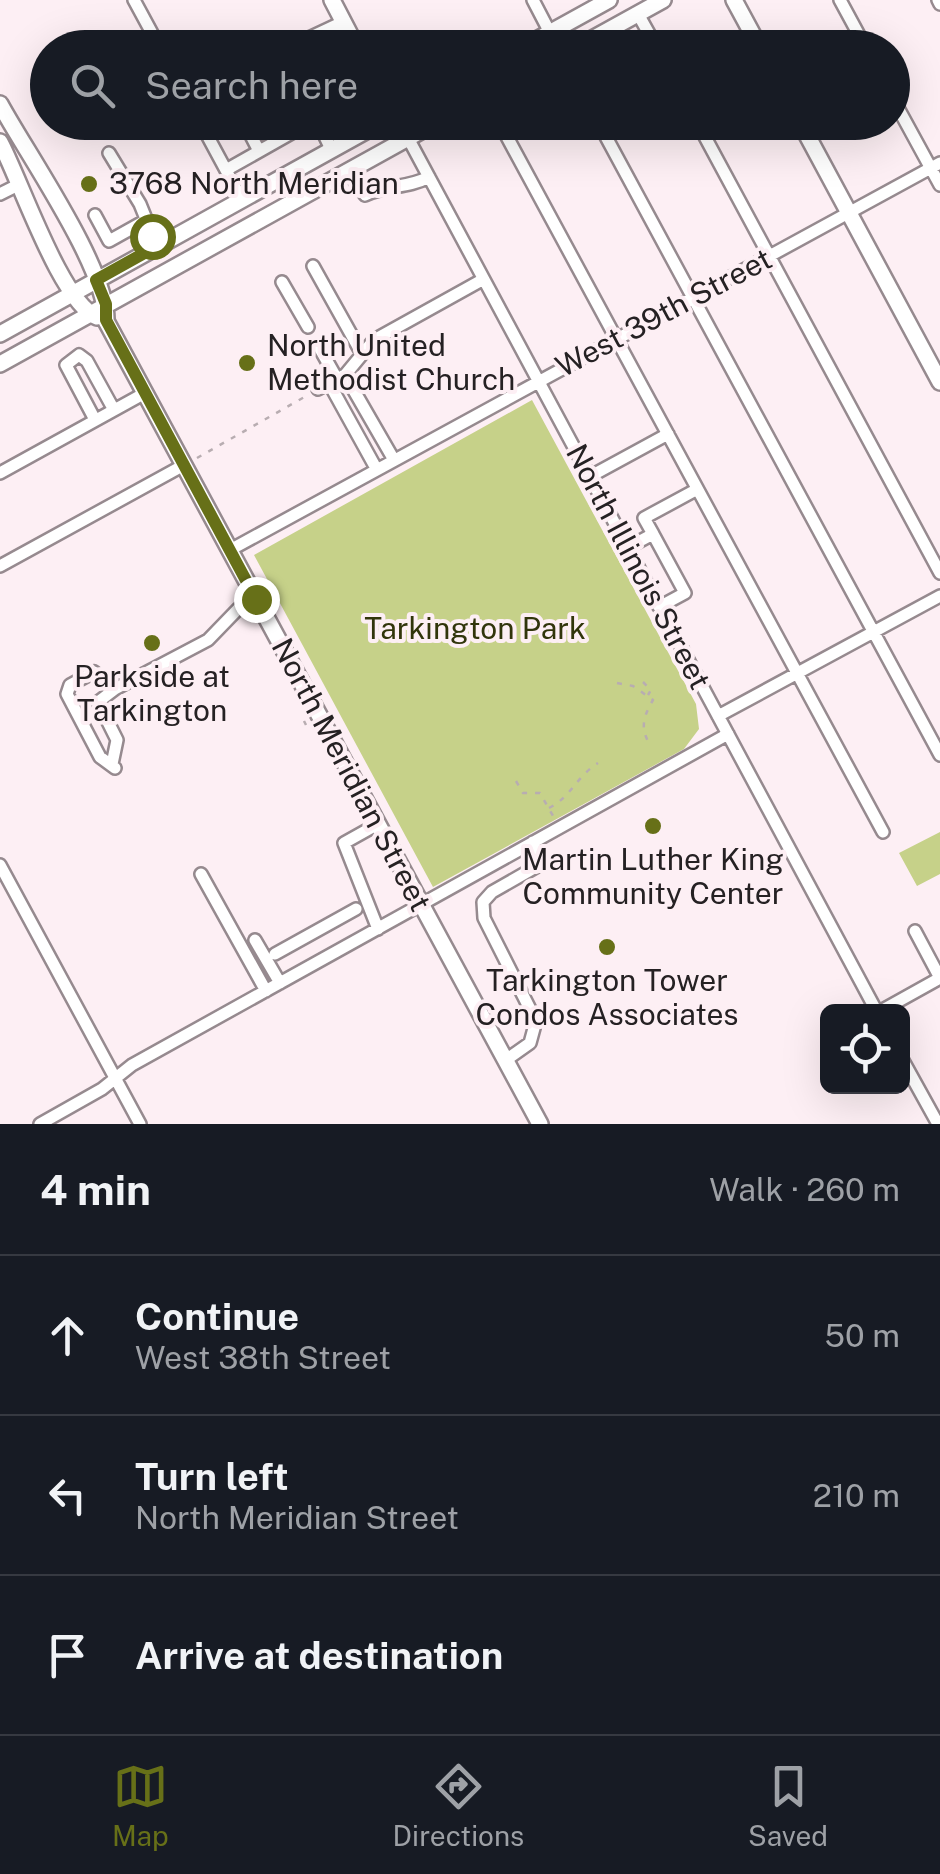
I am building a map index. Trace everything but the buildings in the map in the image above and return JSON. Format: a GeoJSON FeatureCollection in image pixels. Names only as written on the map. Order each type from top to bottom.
{"type":"FeatureCollection","features":[{"type":"Feature","properties":{"kind":"main road"},"geometry":{"type":"LineString","coordinates":[[332,0],[347,30]]}},
{"type":"Feature","properties":{"kind":"main road"},"geometry":{"type":"LineString","coordinates":[[554,30],[609,0]]}},
{"type":"Feature","properties":{"kind":"main road"},"geometry":{"type":"LineString","coordinates":[[609,30],[663,0]]}},
{"type":"Feature","properties":{"kind":"main road"},"geometry":{"type":"LineString","coordinates":[[734,0],[750,30]]}},
{"type":"Feature","properties":{"kind":"main road","name":"North Meridian Street"},"geometry":{"type":"LineString","coordinates":[[0,104],[83,250],[106,312],[145,393],[540,1124]]}},
{"type":"Feature","properties":{"kind":"main road"},"geometry":{"type":"LineString","coordinates":[[0,334],[350,140]]}},
{"type":"Feature","properties":{"kind":"main road"},"geometry":{"type":"LineString","coordinates":[[0,364],[88,314],[106,312],[404,140]]}},
{"type":"Feature","properties":{"kind":"main road"},"geometry":{"type":"LineString","coordinates":[[809,140],[940,382]]}},
{"type":"Feature","properties":{"kind":"main road"},"geometry":{"type":"LineString","coordinates":[[1,146],[37,228],[88,314]]}},
{"type":"Feature","properties":{"kind":"street"},"geometry":{"type":"LineString","coordinates":[[134,0],[150,30]]}},
{"type":"Feature","properties":{"kind":"street"},"geometry":{"type":"LineString","coordinates":[[533,0],[549,30]]}},
{"type":"Feature","properties":{"kind":"street"},"geometry":{"type":"LineString","coordinates":[[840,0],[856,30]]}},
{"type":"Feature","properties":{"kind":"street"},"geometry":{"type":"LineString","coordinates":[[638,14],[646,30]]}},
{"type":"Feature","properties":{"kind":"street"},"geometry":{"type":"LineString","coordinates":[[331,30],[343,22]]}},
{"type":"Feature","properties":{"kind":"street"},"geometry":{"type":"LineString","coordinates":[[910,125],[936,166],[940,185]]}},
{"type":"Feature","properties":{"kind":"street"},"geometry":{"type":"LineString","coordinates":[[210,140],[241,198]]}},
{"type":"Feature","properties":{"kind":"street"},"geometry":{"type":"LineString","coordinates":[[255,140],[258,148]]}},
{"type":"Feature","properties":{"kind":"street"},"geometry":{"type":"LineString","coordinates":[[226,170],[275,140]]}},
{"type":"Feature","properties":{"kind":"street"},"geometry":{"type":"LineString","coordinates":[[326,140],[332,150]]}},
{"type":"Feature","properties":{"kind":"street","name":"North Illinois Street"},"geometry":{"type":"LineString","coordinates":[[409,140],[874,1004]]}},
{"type":"Feature","properties":{"kind":"street"},"geometry":{"type":"LineString","coordinates":[[509,140],[883,832]]}},
{"type":"Feature","properties":{"kind":"street"},"geometry":{"type":"LineString","coordinates":[[608,140],[940,755]]}},
{"type":"Feature","properties":{"kind":"street"},"geometry":{"type":"LineString","coordinates":[[707,140],[940,574]]}},
{"type":"Feature","properties":{"kind":"street"},"geometry":{"type":"LineString","coordinates":[[109,154],[140,204],[144,222],[157,246]]}},
{"type":"Feature","properties":{"kind":"street","name":"West 39th Street"},"geometry":{"type":"LineString","coordinates":[[230,550],[936,166]]}},
{"type":"Feature","properties":{"kind":"street"},"geometry":{"type":"LineString","coordinates":[[347,171],[365,195],[385,185],[408,188],[429,177]]}},
{"type":"Feature","properties":{"kind":"street"},"geometry":{"type":"LineString","coordinates":[[0,194],[20,184]]}},
{"type":"Feature","properties":{"kind":"street"},"geometry":{"type":"LineString","coordinates":[[95,215],[108,241],[144,222]]}},
{"type":"Feature","properties":{"kind":"street"},"geometry":{"type":"LineString","coordinates":[[83,250],[106,237]]}},
{"type":"Feature","properties":{"kind":"street"},"geometry":{"type":"LineString","coordinates":[[313,266],[361,352]]}},
{"type":"Feature","properties":{"kind":"street"},"geometry":{"type":"LineString","coordinates":[[332,381],[374,340],[482,280]]}},
{"type":"Feature","properties":{"kind":"street"},"geometry":{"type":"LineString","coordinates":[[282,282],[308,326]]}},
{"type":"Feature","properties":{"kind":"street"},"geometry":{"type":"LineString","coordinates":[[319,347],[376,470]]}},
{"type":"Feature","properties":{"kind":"street"},"geometry":{"type":"LineString","coordinates":[[92,416],[68,370],[68,360],[84,356],[113,408]]}},
{"type":"Feature","properties":{"kind":"street"},"geometry":{"type":"LineString","coordinates":[[332,381],[394,460]]}},
{"type":"Feature","properties":{"kind":"street"},"geometry":{"type":"LineString","coordinates":[[43,443],[145,393]]}},
{"type":"Feature","properties":{"kind":"street"},"geometry":{"type":"LineString","coordinates":[[0,473],[113,408]]}},
{"type":"Feature","properties":{"kind":"street"},"geometry":{"type":"LineString","coordinates":[[589,477],[668,434]]}},
{"type":"Feature","properties":{"kind":"street"},"geometry":{"type":"LineString","coordinates":[[0,566],[184,466]]}},
{"type":"Feature","properties":{"kind":"street"},"geometry":{"type":"LineString","coordinates":[[658,607],[684,592],[644,518],[692,492]]}},
{"type":"Feature","properties":{"kind":"street"},"geometry":{"type":"LineString","coordinates":[[627,548],[653,534]]}},
{"type":"Feature","properties":{"kind":"street"},"geometry":{"type":"LineString","coordinates":[[718,716],[940,596]]}},
{"type":"Feature","properties":{"kind":"street"},"geometry":{"type":"LineString","coordinates":[[115,689],[94,672],[67,689],[100,757],[114,766],[117,740],[98,702],[208,640],[238,609],[256,599]]}},
{"type":"Feature","properties":{"kind":"street"},"geometry":{"type":"LineString","coordinates":[[40,1124],[128,1068],[728,734]]}},
{"type":"Feature","properties":{"kind":"street"},"geometry":{"type":"LineString","coordinates":[[378,824],[344,843],[378,929]]}},
{"type":"Feature","properties":{"kind":"street"},"geometry":{"type":"LineString","coordinates":[[506,1060],[530,1043],[536,1021],[484,918],[483,902],[492,892],[542,864],[533,842]]}},
{"type":"Feature","properties":{"kind":"street"},"geometry":{"type":"LineString","coordinates":[[0,865],[140,1124]]}},
{"type":"Feature","properties":{"kind":"street"},"geometry":{"type":"LineString","coordinates":[[201,874],[266,991]]}},
{"type":"Feature","properties":{"kind":"street"},"geometry":{"type":"LineString","coordinates":[[275,954],[356,909]]}},
{"type":"Feature","properties":{"kind":"street"},"geometry":{"type":"LineString","coordinates":[[893,1004],[940,978],[915,931]]}},
{"type":"Feature","properties":{"kind":"street"},"geometry":{"type":"LineString","coordinates":[[255,940],[280,983]]}},
{"type":"Feature","properties":{"kind":"street"},"geometry":{"type":"LineString","coordinates":[[302,940],[315,964]]}},
{"type":"Feature","properties":{"kind":"street"},"geometry":{"type":"LineString","coordinates":[[910,1073],[938,1124]]}},
{"type":"Feature","properties":{"kind":"path"},"geometry":{"type":"LineString","coordinates":[[201,456],[332,381]]}},
{"type":"Feature","properties":{"kind":"path"},"geometry":{"type":"LineString","coordinates":[[643,682],[651,690],[648,696]]}},
{"type":"Feature","properties":{"kind":"path"},"geometry":{"type":"LineString","coordinates":[[617,683],[633,686],[653,700],[643,716],[643,732],[650,746]]}},
{"type":"Feature","properties":{"kind":"path"},"geometry":{"type":"LineString","coordinates":[[548,808],[568,798],[580,775],[598,764]]}},
{"type":"Feature","properties":{"kind":"path"},"geometry":{"type":"LineString","coordinates":[[516,781],[523,793],[540,794],[556,822]]}},
{"type":"Feature","properties":{"kind":"green space","name":"Tarkington Park"},"geometry":{"type":"Polygon","coordinates":[[[532,400],[696,704],[699,729],[684,749],[433,887],[254,555],[532,400]]]}},
{"type":"Feature","properties":{"kind":"green space"},"geometry":{"type":"Polygon","coordinates":[[[940,832],[940,874],[917,886],[899,853],[940,832]]]}},
{"type":"Feature","properties":{"kind":"place","name":"3768 North Meridian"},"geometry":{"type":"Point","coordinates":[89,184]}},
{"type":"Feature","properties":{"kind":"place","name":"North United Methodist Church"},"geometry":{"type":"Point","coordinates":[247,363]}},
{"type":"Feature","properties":{"kind":"place","name":"Parkside at Tarkington"},"geometry":{"type":"Point","coordinates":[152,643]}},
{"type":"Feature","properties":{"kind":"place","name":"Martin Luther King Community Center"},"geometry":{"type":"Point","coordinates":[653,826]}},
{"type":"Feature","properties":{"kind":"place","name":"Tarkington Tower Condos Associates"},"geometry":{"type":"Point","coordinates":[607,947]}},
{"type":"Feature","properties":{"kind":"route"},"geometry":{"type":"LineString","coordinates":[[152,236],[157,246],[96,280],[106,304],[106,320],[256,599]]}}]}
